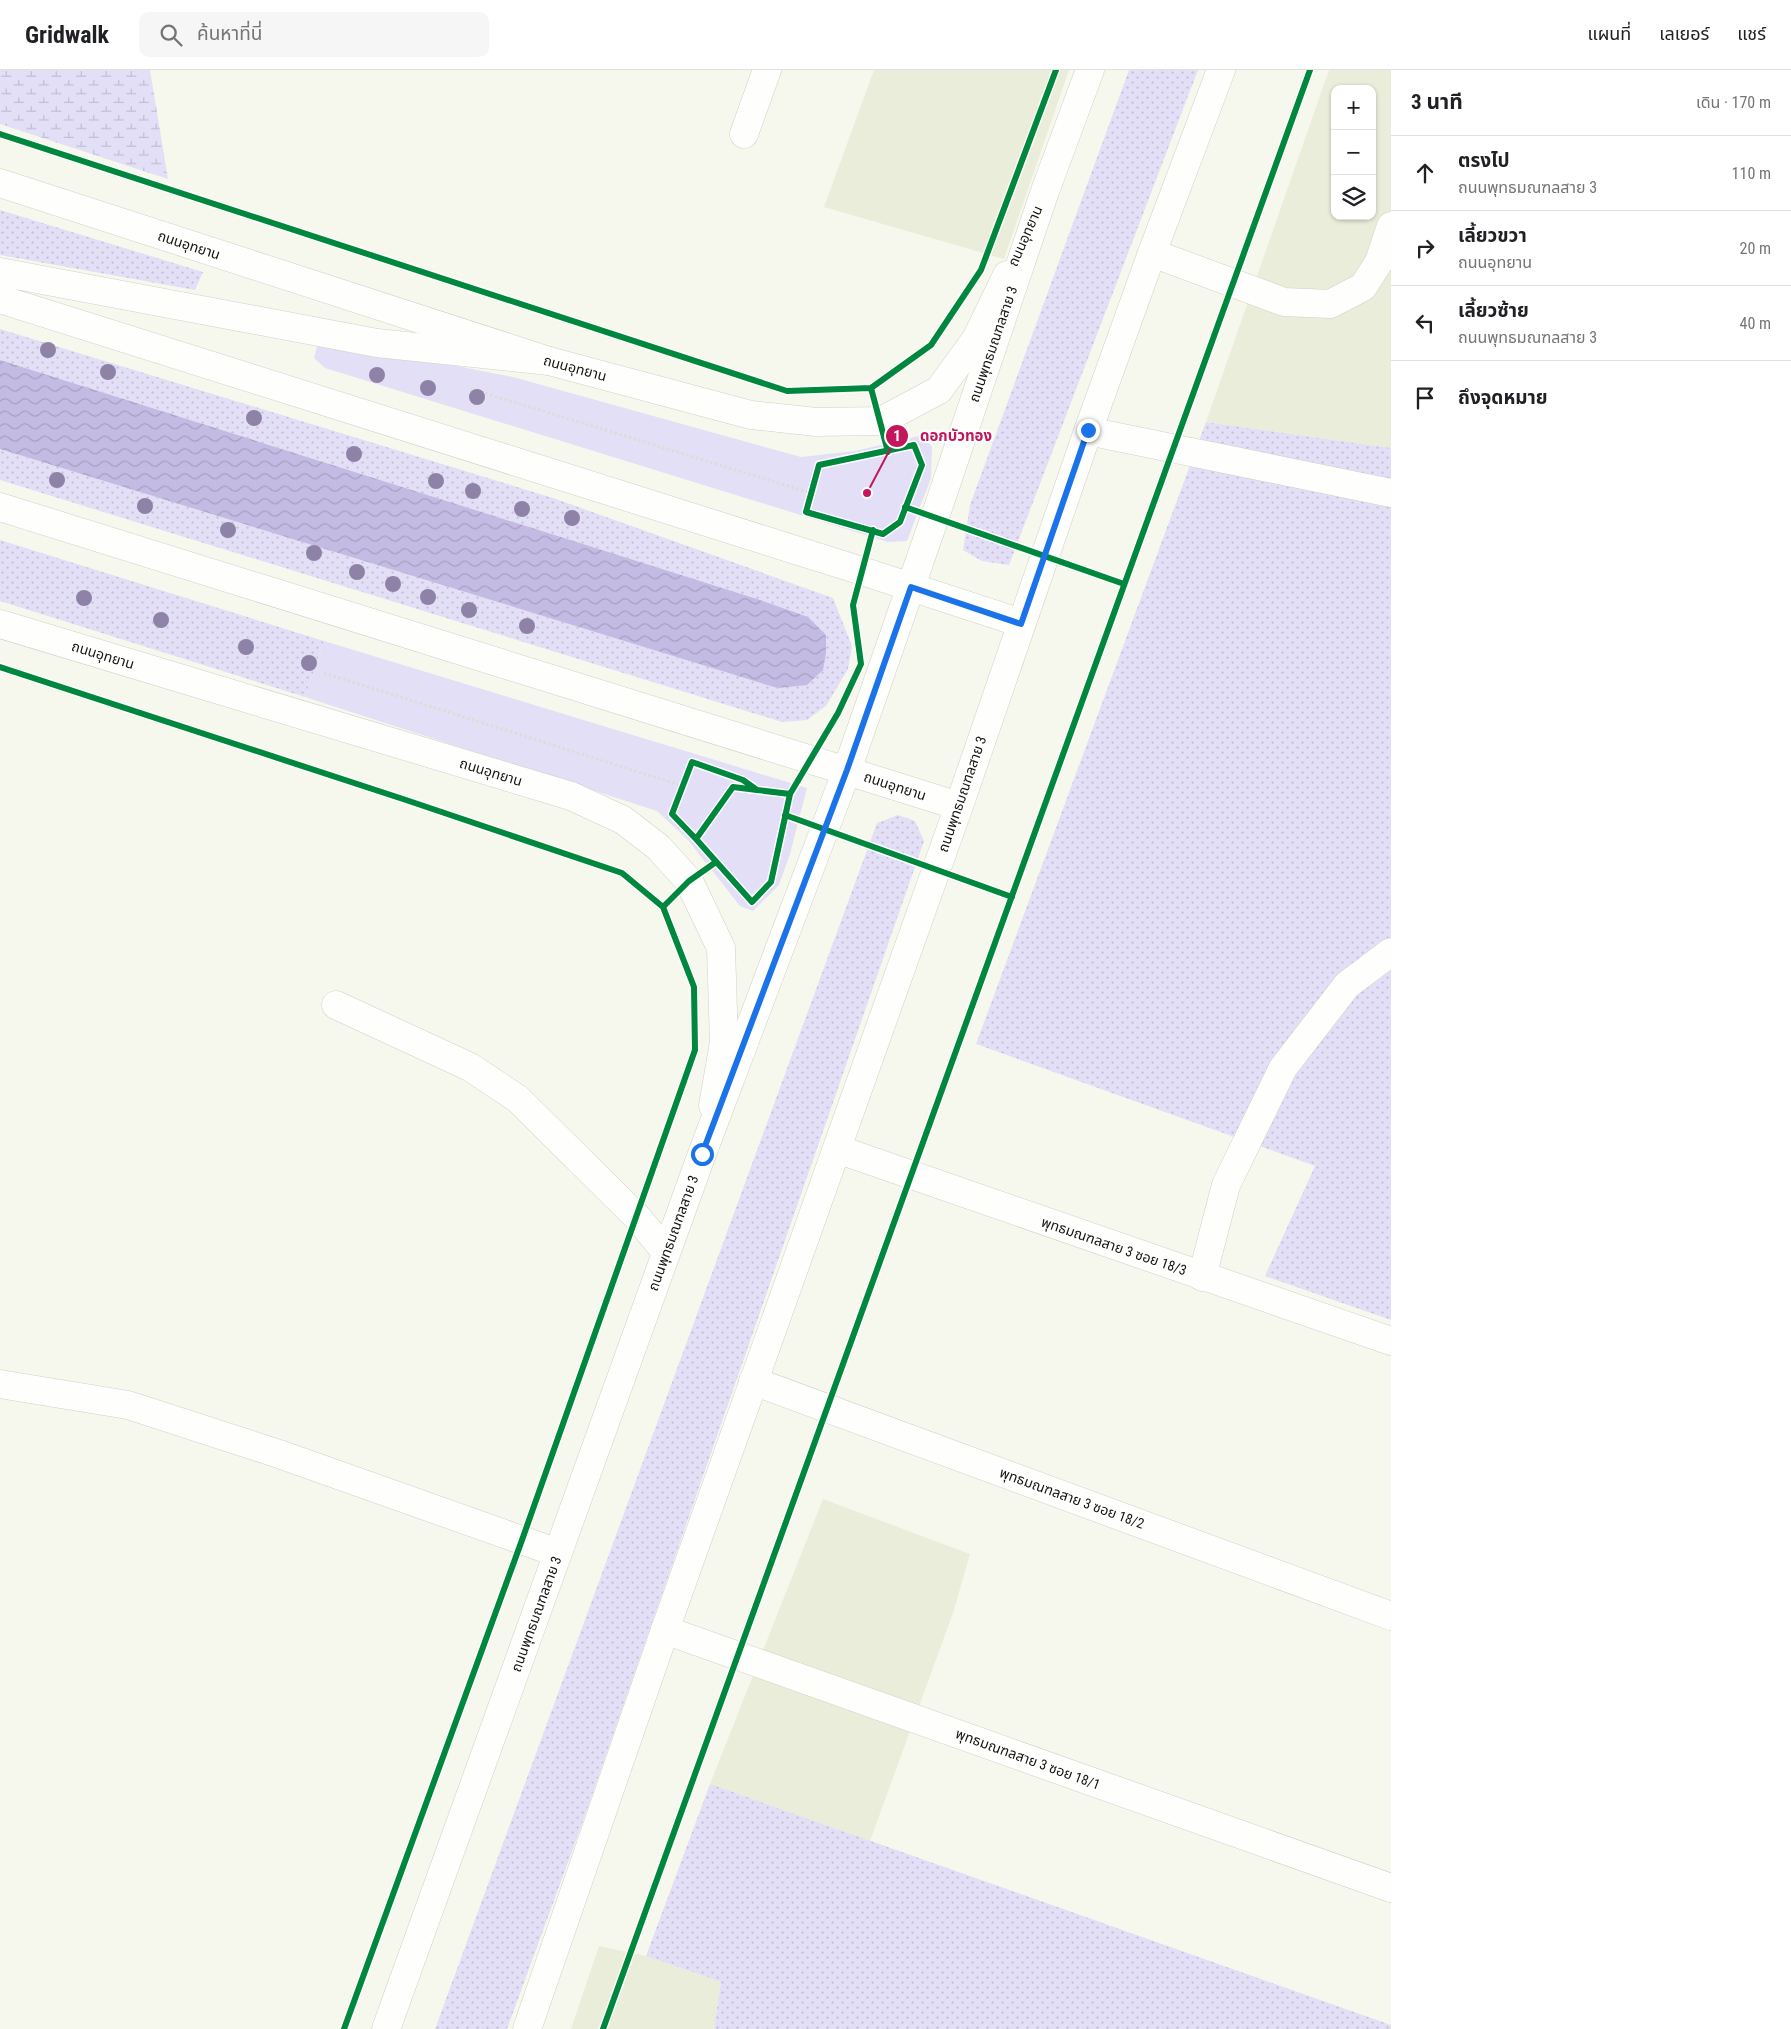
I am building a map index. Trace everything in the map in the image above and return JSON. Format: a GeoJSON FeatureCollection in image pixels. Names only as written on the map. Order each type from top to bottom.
{"type":"FeatureCollection","features":[{"type":"Feature","properties":{"kind":"main road"},"geometry":{"type":"LineString","coordinates":[[744,134],[767,70]]}},
{"type":"Feature","properties":{"kind":"main road","name":"ถนนพุทธมณฑลสาย 3"},"geometry":{"type":"LineString","coordinates":[[386,2029],[666,1252],[847,770],[1045,191],[1090,70]]}},
{"type":"Feature","properties":{"kind":"main road","name":"ถนนพุทธมณฑลสาย 3"},"geometry":{"type":"LineString","coordinates":[[527,2029],[665,1630],[959,806],[1088,430],[1152,252],[1221,70]]}},
{"type":"Feature","properties":{"kind":"main road","name":"ถนนอุทยาน"},"geometry":{"type":"LineString","coordinates":[[0,184],[549,361],[751,414],[816,422],[881,421],[939,390],[976,339],[1045,191]]}},
{"type":"Feature","properties":{"kind":"main road"},"geometry":{"type":"LineString","coordinates":[[1152,252],[1284,302],[1330,304],[1362,287],[1379,262],[1391,226]]}},
{"type":"Feature","properties":{"kind":"main road"},"geometry":{"type":"LineString","coordinates":[[0,272],[377,343],[549,361]]}},
{"type":"Feature","properties":{"kind":"main road"},"geometry":{"type":"LineString","coordinates":[[0,299],[911,587],[1021,624]]}},
{"type":"Feature","properties":{"kind":"main road"},"geometry":{"type":"LineString","coordinates":[[1088,430],[1391,493]]}},
{"type":"Feature","properties":{"kind":"main road","name":"ถนนอุทยาน"},"geometry":{"type":"LineString","coordinates":[[0,507],[959,806]]}},
{"type":"Feature","properties":{"kind":"main road","name":"ถนนอุทยาน"},"geometry":{"type":"LineString","coordinates":[[0,624],[571,796],[623,820],[658,847],[689,880],[721,948],[724,1042],[716,1095],[702,1154]]}},
{"type":"Feature","properties":{"kind":"main road"},"geometry":{"type":"LineString","coordinates":[[1202,1277],[1226,1185],[1283,1068],[1346,985],[1391,952]]}},
{"type":"Feature","properties":{"kind":"main road"},"geometry":{"type":"LineString","coordinates":[[336,1005],[470,1067],[518,1099],[636,1217],[666,1252]]}},
{"type":"Feature","properties":{"kind":"main road","name":"พุทธมณฑลสาย 3 ซอย 18/3"},"geometry":{"type":"LineString","coordinates":[[836,1149],[1391,1341]]}},
{"type":"Feature","properties":{"kind":"main road","name":"พุทธมณฑลสาย 3 ซอย 18/2"},"geometry":{"type":"LineString","coordinates":[[754,1381],[1391,1616]]}},
{"type":"Feature","properties":{"kind":"main road"},"geometry":{"type":"LineString","coordinates":[[0,1384],[128,1405],[279,1454],[558,1553]]}},
{"type":"Feature","properties":{"kind":"main road","name":"พุทธมณฑลสาย 3 ซอย 18/1"},"geometry":{"type":"LineString","coordinates":[[665,1630],[1391,1888]]}},
{"type":"Feature","properties":{"kind":"path"},"geometry":{"type":"LineString","coordinates":[[463,386],[811,493]]}},
{"type":"Feature","properties":{"kind":"path"},"geometry":{"type":"LineString","coordinates":[[809,503],[814,484]]}},
{"type":"Feature","properties":{"kind":"path"},"geometry":{"type":"LineString","coordinates":[[324,673],[683,786]]}},
{"type":"Feature","properties":{"kind":"path"},"geometry":{"type":"LineString","coordinates":[[680,793],[686,778]]}},
{"type":"Feature","properties":{"kind":"shaded area"},"geometry":{"type":"Polygon","coordinates":[[[874,70],[1069,70],[1004,259],[824,207],[874,70]]]}},
{"type":"Feature","properties":{"kind":"shaded area"},"geometry":{"type":"Polygon","coordinates":[[[1329,70],[1391,70],[1391,448],[1206,422],[1329,70]]]}},
{"type":"Feature","properties":{"kind":"shaded area"},"geometry":{"type":"Polygon","coordinates":[[[823,1499],[970,1554],[953,1613],[870,1841],[710,1784],[823,1499]]]}},
{"type":"Feature","properties":{"kind":"shaded area"},"geometry":{"type":"Polygon","coordinates":[[[599,1946],[646,1956],[721,1982],[714,2029],[571,2029],[599,1946]]]}},
{"type":"Feature","properties":{"kind":"green space"},"geometry":{"type":"Polygon","coordinates":[[[0,70],[150,70],[168,179],[0,124],[0,70]]]}},
{"type":"Feature","properties":{"kind":"green space"},"geometry":{"type":"Polygon","coordinates":[[[1129,70],[1198,70],[1009,565],[982,561],[963,550],[970,505],[1129,70]]]}},
{"type":"Feature","properties":{"kind":"green space"},"geometry":{"type":"Polygon","coordinates":[[[0,210],[203,272],[195,290],[0,255],[0,210]]]}},
{"type":"Feature","properties":{"kind":"green space"},"geometry":{"type":"Polygon","coordinates":[[[0,329],[553,498],[833,598],[852,646],[848,669],[826,706],[807,720],[782,722],[0,480],[0,449],[777,688],[754,598],[0,360],[0,329]]]}},
{"type":"Feature","properties":{"kind":"green space"},"geometry":{"type":"Polygon","coordinates":[[[319,339],[513,377],[801,457],[855,451],[923,435],[932,447],[931,478],[907,541],[888,542],[325,368],[314,358],[319,339]]]}},
{"type":"Feature","properties":{"kind":"green space"},"geometry":{"type":"Polygon","coordinates":[[[1206,422],[1391,448],[1391,1320],[1265,1276],[1315,1166],[976,1044],[1206,422]]]}},
{"type":"Feature","properties":{"kind":"green space"},"geometry":{"type":"Polygon","coordinates":[[[0,540],[324,641],[305,697],[0,601],[0,540]]]}},
{"type":"Feature","properties":{"kind":"green space"},"geometry":{"type":"Polygon","coordinates":[[[324,641],[807,788],[790,854],[779,885],[753,911],[740,906],[688,840],[657,811],[305,697],[324,641]]]}},
{"type":"Feature","properties":{"kind":"green space"},"geometry":{"type":"Polygon","coordinates":[[[898,815],[915,821],[924,841],[582,1824],[507,2029],[435,2029],[877,823],[898,815]]]}},
{"type":"Feature","properties":{"kind":"green space"},"geometry":{"type":"Polygon","coordinates":[[[710,1784],[1391,2025],[1391,2029],[714,2029],[721,1982],[646,1956],[710,1784]]]}},
{"type":"Feature","properties":{"kind":"water"},"geometry":{"type":"Polygon","coordinates":[[[0,360],[754,598],[808,617],[826,635],[826,653],[823,670],[807,685],[777,688],[0,449],[0,360]]]}},
{"type":"Feature","properties":{"kind":"cycle path"},"geometry":{"type":"LineString","coordinates":[[0,134],[787,391],[871,388],[931,345],[981,270],[1056,70]]}},
{"type":"Feature","properties":{"kind":"cycle path"},"geometry":{"type":"LineString","coordinates":[[603,2029],[1310,70]]}},
{"type":"Feature","properties":{"kind":"cycle path"},"geometry":{"type":"LineString","coordinates":[[871,388],[888,452]]}},
{"type":"Feature","properties":{"kind":"cycle path"},"geometry":{"type":"LineString","coordinates":[[914,445],[922,465],[900,522],[883,534],[806,512],[819,465],[914,445]]}},
{"type":"Feature","properties":{"kind":"cycle path"},"geometry":{"type":"LineString","coordinates":[[905,507],[1124,584]]}},
{"type":"Feature","properties":{"kind":"cycle path"},"geometry":{"type":"LineString","coordinates":[[790,794],[838,713],[861,664],[853,605],[873,530]]}},
{"type":"Feature","properties":{"kind":"cycle path"},"geometry":{"type":"LineString","coordinates":[[0,667],[622,873],[663,907],[694,987],[695,1050],[522,1540],[344,2029]]}},
{"type":"Feature","properties":{"kind":"cycle path"},"geometry":{"type":"LineString","coordinates":[[696,839],[672,814],[692,762],[743,780],[757,790],[790,794],[771,882],[752,902],[696,839],[733,787],[757,790]]}},
{"type":"Feature","properties":{"kind":"cycle path"},"geometry":{"type":"LineString","coordinates":[[785,815],[1012,897]]}},
{"type":"Feature","properties":{"kind":"cycle path"},"geometry":{"type":"LineString","coordinates":[[663,907],[689,881],[716,862]]}},
{"type":"Feature","properties":{"kind":"place","name":"ดอกบัวทอง"},"geometry":{"type":"Point","coordinates":[867,493]}},
{"type":"Feature","properties":{"kind":"route"},"geometry":{"type":"LineString","coordinates":[[702,1154],[847,770],[911,587],[1021,624],[1088,430]]}}]}
